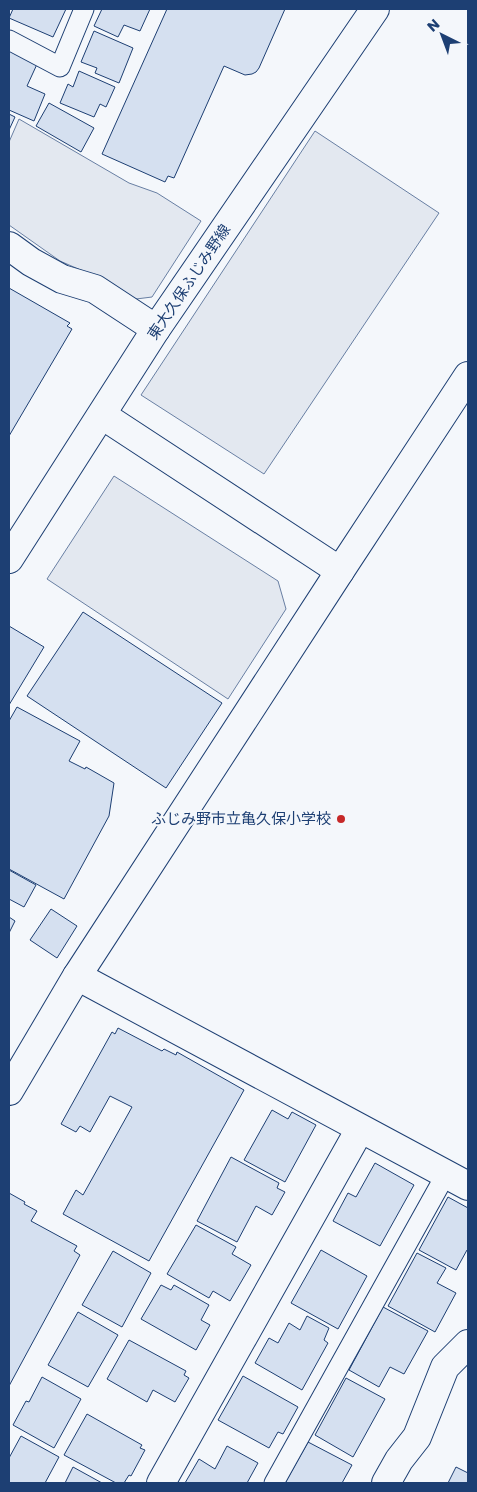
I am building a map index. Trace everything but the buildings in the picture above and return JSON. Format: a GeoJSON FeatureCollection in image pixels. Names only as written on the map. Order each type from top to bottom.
{"type":"FeatureCollection","features":[{"type":"Feature","properties":{"kind":"street","name":"東大久保ふじみ野線"},"geometry":{"type":"LineString","coordinates":[[9,559],[156,329],[375,9]]}},
{"type":"Feature","properties":{"kind":"street"},"geometry":{"type":"LineString","coordinates":[[9,246],[31,262],[62,279],[95,289],[156,329]]}},
{"type":"Feature","properties":{"kind":"street"},"geometry":{"type":"LineString","coordinates":[[9,1091],[77,976],[468,376]]}},
{"type":"Feature","properties":{"kind":"street"},"geometry":{"type":"LineString","coordinates":[[102,415],[340,571]]}},
{"type":"Feature","properties":{"kind":"street"},"geometry":{"type":"LineString","coordinates":[[77,976],[457,1180]]}},
{"type":"Feature","properties":{"kind":"street"},"geometry":{"type":"LineString","coordinates":[[161,1483],[360,1129]]}},
{"type":"Feature","properties":{"kind":"street"},"geometry":{"type":"LineString","coordinates":[[386,1483],[399,1460],[417,1437],[446,1367],[468,1344]]}},
{"type":"Feature","properties":{"kind":"lane"},"geometry":{"type":"LineString","coordinates":[[9,40],[60,66],[84,9]]}},
{"type":"Feature","properties":{"kind":"lane"},"geometry":{"type":"LineString","coordinates":[[274,1483],[457,1180]]}},
{"type":"Feature","properties":{"kind":"shaded area"},"geometry":{"type":"Polygon","coordinates":[[[19,119],[129,183],[157,193],[201,221],[152,297],[136,299],[99,278],[60,261],[9,225],[9,142],[19,119]]]}},
{"type":"Feature","properties":{"kind":"shaded area"},"geometry":{"type":"Polygon","coordinates":[[[315,131],[439,213],[264,474],[141,395],[315,131]]]}},
{"type":"Feature","properties":{"kind":"shaded area"},"geometry":{"type":"Polygon","coordinates":[[[114,476],[278,581],[286,609],[228,699],[47,579],[114,476]]]}},
{"type":"Feature","properties":{"kind":"place","name":"ふじみ野市立亀久保小学校"},"geometry":{"type":"Point","coordinates":[341,819]}}]}
